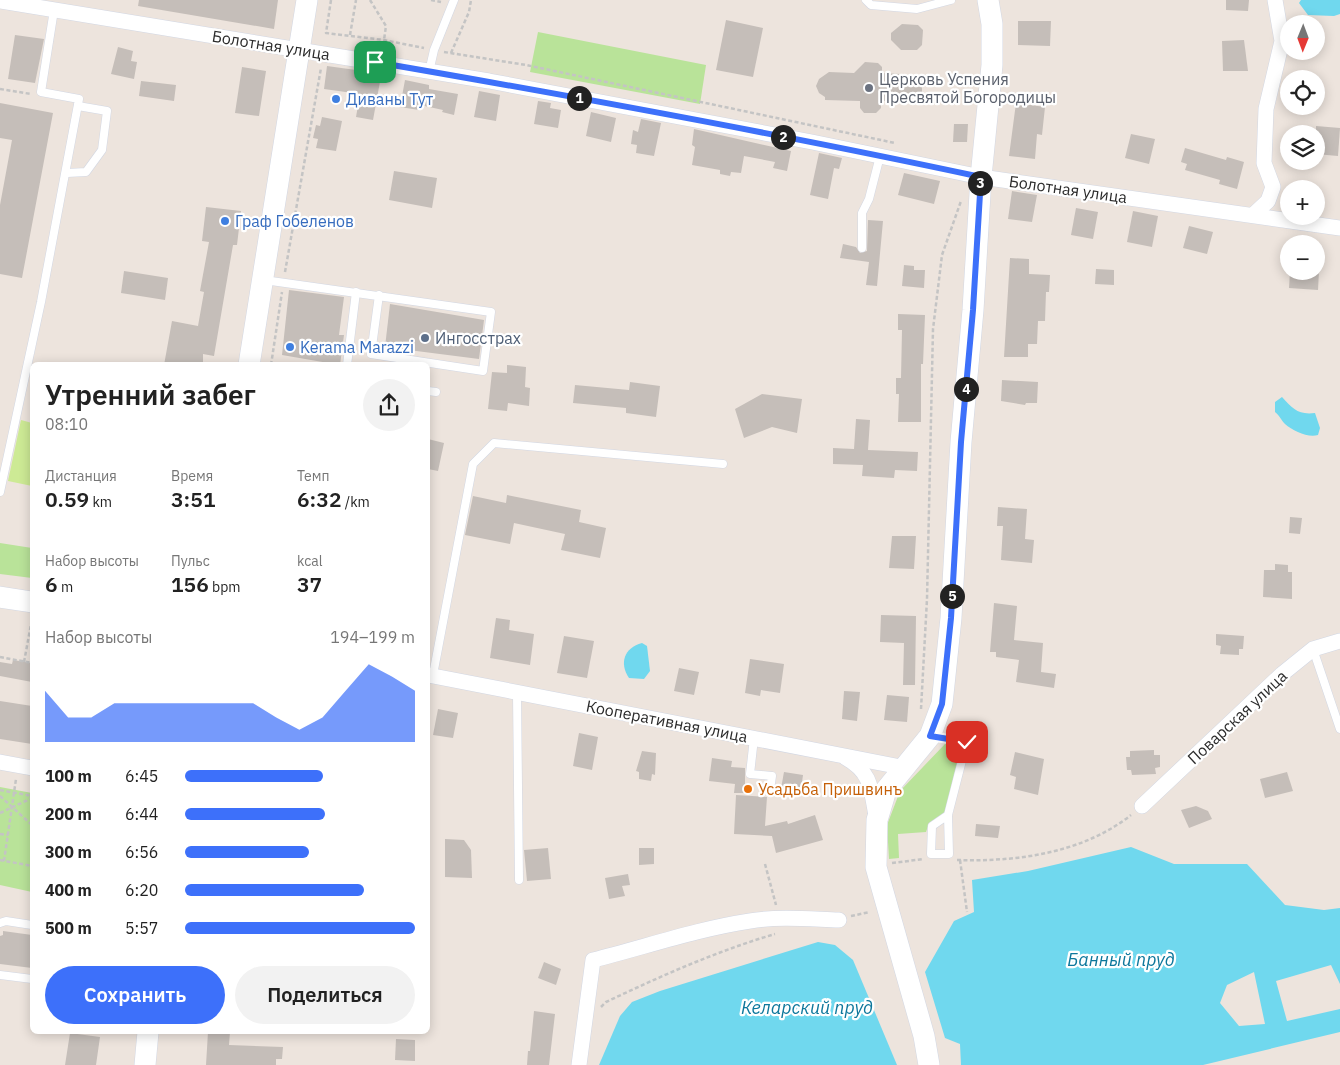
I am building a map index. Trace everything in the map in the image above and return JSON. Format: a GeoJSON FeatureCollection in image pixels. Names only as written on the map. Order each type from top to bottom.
{"type":"FeatureCollection","features":[{"type":"Feature","properties":{"kind":"street"},"geometry":{"type":"LineString","coordinates":[[250,362],[274,281],[299,50],[307,0]]}},
{"type":"Feature","properties":{"kind":"street"},"geometry":{"type":"LineString","coordinates":[[877,820],[886,790],[906,768],[930,736],[942,704],[951,618],[961,442],[973,310],[981,177],[992,65],[992,24],[988,0]]}},
{"type":"Feature","properties":{"kind":"street"},"geometry":{"type":"LineString","coordinates":[[1253,215],[1268,201],[1273,187],[1264,163],[1266,110],[1282,41],[1275,0]]}},
{"type":"Feature","properties":{"kind":"street","name":"Болотная улица"},"geometry":{"type":"LineString","coordinates":[[0,1],[488,81],[981,177],[1340,228]]}},
{"type":"Feature","properties":{"kind":"street"},"geometry":{"type":"LineString","coordinates":[[0,597],[30,602]]}},
{"type":"Feature","properties":{"kind":"street","name":"Поварская улица"},"geometry":{"type":"LineString","coordinates":[[1142,806],[1282,674],[1313,649],[1340,641]]}},
{"type":"Feature","properties":{"kind":"street","name":"Кооперативная улица"},"geometry":{"type":"LineString","coordinates":[[430,675],[906,768]]}},
{"type":"Feature","properties":{"kind":"street"},"geometry":{"type":"LineString","coordinates":[[839,754],[862,769],[871,785],[877,820],[876,867],[924,1036],[929,1065]]}},
{"type":"Feature","properties":{"kind":"street"},"geometry":{"type":"LineString","coordinates":[[0,762],[26,767]]}},
{"type":"Feature","properties":{"kind":"street"},"geometry":{"type":"LineString","coordinates":[[579,1065],[593,960],[717,927],[752,921],[780,919],[839,920]]}},
{"type":"Feature","properties":{"kind":"street"},"geometry":{"type":"LineString","coordinates":[[145,1065],[148,1034]]}},
{"type":"Feature","properties":{"kind":"lane"},"geometry":{"type":"LineString","coordinates":[[429,72],[434,50],[454,0]]}},
{"type":"Feature","properties":{"kind":"lane"},"geometry":{"type":"LineString","coordinates":[[866,0],[871,5],[918,9],[952,0]]}},
{"type":"Feature","properties":{"kind":"lane"},"geometry":{"type":"LineString","coordinates":[[0,492],[67,173],[79,99],[41,92],[54,10]]}},
{"type":"Feature","properties":{"kind":"lane"},"geometry":{"type":"LineString","coordinates":[[67,173],[86,172],[102,150],[107,111],[78,106]]}},
{"type":"Feature","properties":{"kind":"lane"},"geometry":{"type":"LineString","coordinates":[[862,248],[862,213],[869,199],[880,156]]}},
{"type":"Feature","properties":{"kind":"lane"},"geometry":{"type":"LineString","coordinates":[[274,281],[491,312],[483,370],[430,362]]}},
{"type":"Feature","properties":{"kind":"lane"},"geometry":{"type":"LineString","coordinates":[[347,362],[356,292]]}},
{"type":"Feature","properties":{"kind":"lane"},"geometry":{"type":"LineString","coordinates":[[379,295],[371,354],[427,362]]}},
{"type":"Feature","properties":{"kind":"lane"},"geometry":{"type":"LineString","coordinates":[[430,675],[473,464],[494,443],[723,464]]}},
{"type":"Feature","properties":{"kind":"lane"},"geometry":{"type":"LineString","coordinates":[[1313,649],[1340,729]]}},
{"type":"Feature","properties":{"kind":"lane"},"geometry":{"type":"LineString","coordinates":[[517,692],[519,880]]}},
{"type":"Feature","properties":{"kind":"lane"},"geometry":{"type":"LineString","coordinates":[[930,736],[967,742],[948,816],[949,854],[932,854],[932,826],[948,816]]}},
{"type":"Feature","properties":{"kind":"lane"},"geometry":{"type":"LineString","coordinates":[[754,738],[750,774],[772,776],[770,790]]}},
{"type":"Feature","properties":{"kind":"lane"},"geometry":{"type":"LineString","coordinates":[[0,923],[6,921],[30,925]]}},
{"type":"Feature","properties":{"kind":"lane"},"geometry":{"type":"LineString","coordinates":[[0,975],[30,979]]}},
{"type":"Feature","properties":{"kind":"path"},"geometry":{"type":"LineString","coordinates":[[331,0],[326,33],[384,40],[536,67],[900,144]]}},
{"type":"Feature","properties":{"kind":"path"},"geometry":{"type":"LineString","coordinates":[[350,35],[356,0]]}},
{"type":"Feature","properties":{"kind":"path"},"geometry":{"type":"LineString","coordinates":[[370,0],[386,26],[384,40]]}},
{"type":"Feature","properties":{"kind":"path"},"geometry":{"type":"LineString","coordinates":[[451,53],[469,12],[471,0]]}},
{"type":"Feature","properties":{"kind":"path"},"geometry":{"type":"LineString","coordinates":[[271,362],[274,281],[320,69],[325,62]]}},
{"type":"Feature","properties":{"kind":"path"},"geometry":{"type":"LineString","coordinates":[[0,89],[37,95]]}},
{"type":"Feature","properties":{"kind":"path"},"geometry":{"type":"LineString","coordinates":[[920,715],[927,590],[933,328],[942,254],[964,194]]}},
{"type":"Feature","properties":{"kind":"path"},"geometry":{"type":"LineString","coordinates":[[24,662],[30,629]]}},
{"type":"Feature","properties":{"kind":"path"},"geometry":{"type":"LineString","coordinates":[[0,657],[30,663]]}},
{"type":"Feature","properties":{"kind":"path"},"geometry":{"type":"LineString","coordinates":[[4,861],[14,792],[26,767]]}},
{"type":"Feature","properties":{"kind":"path"},"geometry":{"type":"LineString","coordinates":[[0,790],[30,796]]}},
{"type":"Feature","properties":{"kind":"path"},"geometry":{"type":"LineString","coordinates":[[0,796],[30,822]]}},
{"type":"Feature","properties":{"kind":"path"},"geometry":{"type":"LineString","coordinates":[[0,813],[30,797]]}},
{"type":"Feature","properties":{"kind":"path"},"geometry":{"type":"LineString","coordinates":[[953,860],[1018,859],[1091,840],[1116,826],[1142,806]]}},
{"type":"Feature","properties":{"kind":"path"},"geometry":{"type":"LineString","coordinates":[[0,834],[9,836]]}},
{"type":"Feature","properties":{"kind":"path"},"geometry":{"type":"LineString","coordinates":[[906,861],[926,859]]}},
{"type":"Feature","properties":{"kind":"path"},"geometry":{"type":"LineString","coordinates":[[0,860],[30,866]]}},
{"type":"Feature","properties":{"kind":"path"},"geometry":{"type":"LineString","coordinates":[[960,860],[967,912]]}},
{"type":"Feature","properties":{"kind":"path"},"geometry":{"type":"LineString","coordinates":[[765,864],[780,919]]}},
{"type":"Feature","properties":{"kind":"path"},"geometry":{"type":"LineString","coordinates":[[839,920],[872,911]]}},
{"type":"Feature","properties":{"kind":"path"},"geometry":{"type":"LineString","coordinates":[[586,1021],[606,1002],[629,991],[720,952],[791,929],[804,919]]}},
{"type":"Feature","properties":{"kind":"green space"},"geometry":{"type":"Polygon","coordinates":[[[538,32],[706,65],[700,104],[530,72],[538,32]]]}},
{"type":"Feature","properties":{"kind":"green space"},"geometry":{"type":"Polygon","coordinates":[[[21,420],[30,422],[30,486],[8,481],[21,420]]]}},
{"type":"Feature","properties":{"kind":"green space"},"geometry":{"type":"Polygon","coordinates":[[[0,543],[30,548],[30,578],[0,574],[0,543]]]}},
{"type":"Feature","properties":{"kind":"green space"},"geometry":{"type":"Polygon","coordinates":[[[945,744],[962,747],[945,813],[928,826],[926,832],[898,834],[899,858],[889,859],[887,825],[900,791],[945,744]]]}},
{"type":"Feature","properties":{"kind":"green space"},"geometry":{"type":"Polygon","coordinates":[[[0,787],[30,793],[30,892],[0,885],[0,787]]]}},
{"type":"Feature","properties":{"kind":"water"},"geometry":{"type":"Polygon","coordinates":[[[1301,0],[1340,0],[1340,14],[1334,16],[1308,15],[1299,3],[1301,0]]]}},
{"type":"Feature","properties":{"kind":"water"},"geometry":{"type":"Polygon","coordinates":[[[1282,397],[1289,405],[1300,412],[1315,413],[1320,428],[1318,435],[1310,436],[1301,433],[1285,424],[1275,412],[1275,402],[1282,397]]]}},
{"type":"Feature","properties":{"kind":"water"},"geometry":{"type":"Polygon","coordinates":[[[642,643],[647,646],[650,671],[644,679],[629,678],[624,667],[625,657],[631,648],[642,643]]]}},
{"type":"Feature","properties":{"kind":"water","name":"Банный пруд"},"geometry":{"type":"Polygon","coordinates":[[[1131,847],[1174,864],[1247,864],[1285,905],[1324,910],[1340,908],[1340,984],[1331,965],[1276,981],[1287,1021],[1340,1009],[1340,1032],[1203,1065],[961,1065],[960,1044],[945,1038],[925,972],[954,921],[974,912],[972,880],[1028,871],[1131,847]],[[1254,972],[1227,985],[1220,1003],[1239,1026],[1265,1024],[1254,972]]]}},
{"type":"Feature","properties":{"kind":"water","name":"Келарский пруд"},"geometry":{"type":"Polygon","coordinates":[[[818,942],[835,945],[853,960],[897,1065],[599,1065],[620,1016],[632,1002],[660,991],[818,942]]]}},
{"type":"Feature","properties":{"kind":"building"},"geometry":{"type":"Polygon","coordinates":[[[139,0],[278,0],[274,29],[138,6],[139,0]]]}},
{"type":"Feature","properties":{"kind":"building"},"geometry":{"type":"Polygon","coordinates":[[[1226,0],[1249,0],[1248,11],[1226,10],[1226,0]]]}},
{"type":"Feature","properties":{"kind":"building"},"geometry":{"type":"Polygon","coordinates":[[[726,20],[763,28],[753,77],[716,70],[726,20]]]}},
{"type":"Feature","properties":{"kind":"building"},"geometry":{"type":"Polygon","coordinates":[[[1018,21],[1051,21],[1050,46],[1018,45],[1018,21]]]}},
{"type":"Feature","properties":{"kind":"building"},"geometry":{"type":"Polygon","coordinates":[[[902,24],[918,25],[923,30],[922,45],[917,50],[901,50],[891,40],[891,33],[902,24]]]}},
{"type":"Feature","properties":{"kind":"building"},"geometry":{"type":"Polygon","coordinates":[[[15,35],[44,39],[35,83],[8,79],[15,35]]]}},
{"type":"Feature","properties":{"kind":"building"},"geometry":{"type":"Polygon","coordinates":[[[1244,40],[1248,71],[1223,71],[1222,41],[1244,40]]]}},
{"type":"Feature","properties":{"kind":"building"},"geometry":{"type":"Polygon","coordinates":[[[118,47],[133,51],[131,61],[137,62],[134,79],[111,74],[118,47]]]}},
{"type":"Feature","properties":{"kind":"building","name":"Церковь Успения Пресвятой Богородицы"},"geometry":{"type":"Polygon","coordinates":[[[865,62],[878,63],[882,67],[882,73],[900,74],[907,79],[922,79],[922,95],[907,95],[900,101],[881,101],[881,108],[876,113],[864,113],[860,108],[860,101],[825,100],[825,97],[819,93],[816,86],[819,79],[829,72],[854,73],[865,62]]]}},
{"type":"Feature","properties":{"kind":"building"},"geometry":{"type":"Polygon","coordinates":[[[327,66],[381,76],[373,120],[356,117],[360,94],[324,89],[327,66]]]}},
{"type":"Feature","properties":{"kind":"building"},"geometry":{"type":"Polygon","coordinates":[[[242,67],[266,71],[259,116],[235,113],[242,67]]]}},
{"type":"Feature","properties":{"kind":"building"},"geometry":{"type":"Polygon","coordinates":[[[405,80],[429,85],[429,89],[458,94],[454,115],[442,112],[443,110],[420,105],[419,110],[400,107],[405,80]]]}},
{"type":"Feature","properties":{"kind":"building"},"geometry":{"type":"Polygon","coordinates":[[[141,81],[176,85],[174,101],[139,96],[141,81]]]}},
{"type":"Feature","properties":{"kind":"building"},"geometry":{"type":"Polygon","coordinates":[[[479,91],[500,95],[496,121],[474,117],[479,91]]]}},
{"type":"Feature","properties":{"kind":"building"},"geometry":{"type":"Polygon","coordinates":[[[538,101],[551,103],[550,108],[561,110],[558,128],[534,124],[538,101]]]}},
{"type":"Feature","properties":{"kind":"building"},"geometry":{"type":"Polygon","coordinates":[[[0,103],[53,113],[22,278],[0,274],[0,205],[12,140],[0,138],[0,103]]]}},
{"type":"Feature","properties":{"kind":"building"},"geometry":{"type":"Polygon","coordinates":[[[1016,103],[1045,107],[1042,135],[1037,134],[1035,159],[1009,156],[1016,103]]]}},
{"type":"Feature","properties":{"kind":"building"},"geometry":{"type":"Polygon","coordinates":[[[591,112],[616,118],[611,142],[586,136],[591,112]]]}},
{"type":"Feature","properties":{"kind":"building"},"geometry":{"type":"Polygon","coordinates":[[[322,117],[342,121],[336,151],[316,148],[318,139],[313,138],[316,125],[320,126],[322,117]]]}},
{"type":"Feature","properties":{"kind":"building"},"geometry":{"type":"Polygon","coordinates":[[[641,119],[661,123],[654,156],[636,153],[637,145],[631,144],[633,130],[638,132],[641,119]]]}},
{"type":"Feature","properties":{"kind":"building"},"geometry":{"type":"Polygon","coordinates":[[[954,124],[968,124],[967,142],[953,142],[954,124]]]}},
{"type":"Feature","properties":{"kind":"building"},"geometry":{"type":"Polygon","coordinates":[[[1325,127],[1340,128],[1338,156],[1325,155],[1325,127]]]}},
{"type":"Feature","properties":{"kind":"building"},"geometry":{"type":"Polygon","coordinates":[[[694,129],[791,151],[787,171],[773,168],[775,162],[744,156],[741,173],[731,172],[730,176],[720,174],[720,170],[692,165],[695,147],[692,145],[694,129]]]}},
{"type":"Feature","properties":{"kind":"building"},"geometry":{"type":"Polygon","coordinates":[[[1131,134],[1155,139],[1149,164],[1125,158],[1131,134]]]}},
{"type":"Feature","properties":{"kind":"building"},"geometry":{"type":"Polygon","coordinates":[[[1185,148],[1226,160],[1227,157],[1244,162],[1237,189],[1219,184],[1220,180],[1185,170],[1187,164],[1181,162],[1185,148]]]}},
{"type":"Feature","properties":{"kind":"building"},"geometry":{"type":"Polygon","coordinates":[[[819,153],[842,158],[839,169],[834,168],[828,199],[810,195],[819,153]]]}},
{"type":"Feature","properties":{"kind":"building"},"geometry":{"type":"Polygon","coordinates":[[[394,171],[437,178],[432,208],[389,200],[394,171]]]}},
{"type":"Feature","properties":{"kind":"building"},"geometry":{"type":"Polygon","coordinates":[[[904,173],[940,181],[934,204],[898,195],[904,173]]]}},
{"type":"Feature","properties":{"kind":"building"},"geometry":{"type":"Polygon","coordinates":[[[1012,191],[1037,195],[1032,222],[1008,219],[1012,191]]]}},
{"type":"Feature","properties":{"kind":"building"},"geometry":{"type":"Polygon","coordinates":[[[206,207],[241,211],[237,245],[233,245],[214,356],[203,354],[203,362],[165,362],[172,321],[198,326],[204,292],[200,291],[209,242],[202,241],[206,207]]]}},
{"type":"Feature","properties":{"kind":"building"},"geometry":{"type":"Polygon","coordinates":[[[1076,208],[1098,212],[1093,239],[1071,235],[1076,208]]]}},
{"type":"Feature","properties":{"kind":"building"},"geometry":{"type":"Polygon","coordinates":[[[1133,211],[1158,216],[1152,247],[1127,242],[1133,211]]]}},
{"type":"Feature","properties":{"kind":"building"},"geometry":{"type":"Polygon","coordinates":[[[868,220],[883,221],[877,286],[866,285],[869,262],[840,258],[843,244],[856,247],[860,253],[867,251],[868,220]]]}},
{"type":"Feature","properties":{"kind":"building"},"geometry":{"type":"Polygon","coordinates":[[[1189,226],[1213,232],[1207,254],[1183,248],[1189,226]]]}},
{"type":"Feature","properties":{"kind":"building"},"geometry":{"type":"Polygon","coordinates":[[[1010,258],[1029,259],[1029,274],[1050,275],[1049,292],[1046,292],[1045,321],[1038,321],[1037,344],[1028,344],[1028,357],[1004,357],[1010,258]]]}},
{"type":"Feature","properties":{"kind":"building"},"geometry":{"type":"Polygon","coordinates":[[[904,265],[914,266],[914,270],[925,270],[924,288],[902,286],[904,265]]]}},
{"type":"Feature","properties":{"kind":"building"},"geometry":{"type":"Polygon","coordinates":[[[1096,269],[1114,270],[1114,285],[1095,284],[1096,269]]]}},
{"type":"Feature","properties":{"kind":"building"},"geometry":{"type":"Polygon","coordinates":[[[124,271],[168,278],[165,300],[121,293],[124,271]]]}},
{"type":"Feature","properties":{"kind":"building"},"geometry":{"type":"Polygon","coordinates":[[[1289,280],[1319,280],[1318,290],[1289,288],[1289,280]]]}},
{"type":"Feature","properties":{"kind":"building"},"geometry":{"type":"Polygon","coordinates":[[[289,290],[344,297],[339,335],[344,335],[340,362],[323,362],[282,355],[289,290]]]}},
{"type":"Feature","properties":{"kind":"building"},"geometry":{"type":"Polygon","coordinates":[[[390,304],[484,320],[479,359],[385,347],[390,304]]]}},
{"type":"Feature","properties":{"kind":"building"},"geometry":{"type":"Polygon","coordinates":[[[898,314],[925,315],[923,364],[921,364],[921,422],[898,422],[899,394],[896,394],[896,378],[901,378],[902,330],[898,330],[898,314]]]}},
{"type":"Feature","properties":{"kind":"building"},"geometry":{"type":"Polygon","coordinates":[[[507,365],[526,367],[525,387],[530,388],[529,406],[508,403],[507,411],[488,409],[492,372],[507,373],[507,365]]]}},
{"type":"Feature","properties":{"kind":"building"},"geometry":{"type":"Polygon","coordinates":[[[1002,380],[1038,382],[1037,403],[1026,403],[1025,405],[1001,401],[1002,380]]]}},
{"type":"Feature","properties":{"kind":"building"},"geometry":{"type":"Polygon","coordinates":[[[630,382],[660,386],[656,417],[626,413],[626,408],[573,403],[575,385],[629,390],[630,382]]]}},
{"type":"Feature","properties":{"kind":"building"},"geometry":{"type":"Polygon","coordinates":[[[762,394],[802,399],[797,433],[772,427],[744,438],[735,409],[762,394]]]}},
{"type":"Feature","properties":{"kind":"building"},"geometry":{"type":"Polygon","coordinates":[[[856,419],[870,420],[868,450],[918,452],[917,471],[895,470],[894,478],[862,476],[863,465],[833,464],[833,448],[854,449],[856,419]]]}},
{"type":"Feature","properties":{"kind":"building"},"geometry":{"type":"Polygon","coordinates":[[[430,440],[444,443],[438,471],[430,469],[430,440]]]}},
{"type":"Feature","properties":{"kind":"building"},"geometry":{"type":"Polygon","coordinates":[[[507,495],[581,510],[579,522],[606,528],[600,558],[561,550],[565,534],[514,523],[510,544],[465,535],[473,496],[506,503],[507,495]]]}},
{"type":"Feature","properties":{"kind":"building"},"geometry":{"type":"Polygon","coordinates":[[[998,507],[1027,509],[1025,539],[1034,540],[1032,563],[1001,560],[1003,526],[997,526],[998,507]]]}},
{"type":"Feature","properties":{"kind":"building"},"geometry":{"type":"Polygon","coordinates":[[[1290,517],[1302,518],[1300,534],[1289,533],[1290,517]]]}},
{"type":"Feature","properties":{"kind":"building"},"geometry":{"type":"Polygon","coordinates":[[[892,536],[916,536],[914,569],[889,568],[892,536]]]}},
{"type":"Feature","properties":{"kind":"building"},"geometry":{"type":"Polygon","coordinates":[[[1275,564],[1288,565],[1288,572],[1292,572],[1292,599],[1263,597],[1264,570],[1275,570],[1275,564]]]}},
{"type":"Feature","properties":{"kind":"building"},"geometry":{"type":"Polygon","coordinates":[[[994,603],[1017,606],[1014,640],[1043,643],[1041,672],[1056,674],[1054,688],[1016,682],[1019,660],[996,657],[996,652],[990,652],[994,603]]]}},
{"type":"Feature","properties":{"kind":"building"},"geometry":{"type":"Polygon","coordinates":[[[881,615],[916,616],[915,685],[903,685],[904,643],[880,642],[881,615]]]}},
{"type":"Feature","properties":{"kind":"building"},"geometry":{"type":"Polygon","coordinates":[[[496,618],[510,620],[509,630],[534,634],[530,665],[490,658],[496,618]]]}},
{"type":"Feature","properties":{"kind":"building"},"geometry":{"type":"Polygon","coordinates":[[[1216,634],[1244,636],[1243,649],[1239,649],[1239,655],[1220,654],[1221,646],[1216,645],[1216,634]]]}},
{"type":"Feature","properties":{"kind":"building"},"geometry":{"type":"Polygon","coordinates":[[[564,636],[594,641],[587,678],[557,673],[564,636]]]}},
{"type":"Feature","properties":{"kind":"building"},"geometry":{"type":"Polygon","coordinates":[[[750,659],[784,664],[780,693],[761,690],[760,696],[745,693],[750,659]]]}},
{"type":"Feature","properties":{"kind":"building"},"geometry":{"type":"Polygon","coordinates":[[[13,660],[30,663],[30,682],[0,676],[0,662],[12,664],[13,660]]]}},
{"type":"Feature","properties":{"kind":"building"},"geometry":{"type":"Polygon","coordinates":[[[679,668],[699,672],[694,695],[674,691],[679,668]]]}},
{"type":"Feature","properties":{"kind":"building"},"geometry":{"type":"Polygon","coordinates":[[[844,691],[860,692],[857,721],[842,719],[844,691]]]}},
{"type":"Feature","properties":{"kind":"building"},"geometry":{"type":"Polygon","coordinates":[[[887,695],[909,697],[907,722],[884,720],[887,695]]]}},
{"type":"Feature","properties":{"kind":"building"},"geometry":{"type":"Polygon","coordinates":[[[0,701],[30,706],[30,744],[0,739],[0,701]]]}},
{"type":"Feature","properties":{"kind":"building"},"geometry":{"type":"Polygon","coordinates":[[[438,709],[458,713],[453,738],[433,735],[438,709]]]}},
{"type":"Feature","properties":{"kind":"building"},"geometry":{"type":"Polygon","coordinates":[[[579,733],[598,737],[592,770],[573,766],[579,733]]]}},
{"type":"Feature","properties":{"kind":"building"},"geometry":{"type":"Polygon","coordinates":[[[1154,750],[1154,755],[1160,755],[1160,767],[1155,768],[1156,774],[1132,775],[1131,770],[1127,770],[1126,757],[1130,757],[1130,751],[1154,750]]]}},
{"type":"Feature","properties":{"kind":"building"},"geometry":{"type":"Polygon","coordinates":[[[642,751],[656,753],[655,775],[652,774],[651,781],[639,779],[639,772],[636,771],[642,751]]]}},
{"type":"Feature","properties":{"kind":"building"},"geometry":{"type":"Polygon","coordinates":[[[1015,752],[1044,759],[1038,795],[1014,789],[1016,777],[1010,775],[1015,752]]]}},
{"type":"Feature","properties":{"kind":"building"},"geometry":{"type":"Polygon","coordinates":[[[712,758],[732,761],[731,767],[745,768],[745,793],[734,793],[735,784],[709,781],[712,758]]]}},
{"type":"Feature","properties":{"kind":"building"},"geometry":{"type":"Polygon","coordinates":[[[784,772],[803,775],[800,797],[780,794],[784,772]]]}},
{"type":"Feature","properties":{"kind":"building"},"geometry":{"type":"Polygon","coordinates":[[[1287,772],[1293,791],[1265,798],[1260,779],[1287,772]]]}},
{"type":"Feature","properties":{"kind":"building"},"geometry":{"type":"Polygon","coordinates":[[[736,795],[767,797],[765,826],[787,821],[788,824],[815,815],[823,840],[776,853],[772,836],[734,834],[736,795]]]}},
{"type":"Feature","properties":{"kind":"building"},"geometry":{"type":"Polygon","coordinates":[[[1196,806],[1208,811],[1212,819],[1189,828],[1181,810],[1196,806]]]}},
{"type":"Feature","properties":{"kind":"building"},"geometry":{"type":"Polygon","coordinates":[[[976,824],[1000,826],[998,838],[975,836],[976,824]]]}},
{"type":"Feature","properties":{"kind":"building"},"geometry":{"type":"Polygon","coordinates":[[[445,839],[464,840],[471,850],[472,878],[445,877],[445,839]]]}},
{"type":"Feature","properties":{"kind":"building"},"geometry":{"type":"Polygon","coordinates":[[[548,848],[551,879],[527,881],[524,850],[548,848]]]}},
{"type":"Feature","properties":{"kind":"building"},"geometry":{"type":"Polygon","coordinates":[[[639,848],[654,848],[654,864],[639,865],[639,848]]]}},
{"type":"Feature","properties":{"kind":"building"},"geometry":{"type":"Polygon","coordinates":[[[628,874],[630,885],[622,886],[625,896],[609,899],[605,878],[628,874]]]}},
{"type":"Feature","properties":{"kind":"building"},"geometry":{"type":"Polygon","coordinates":[[[3,931],[30,935],[30,968],[0,964],[0,936],[3,935],[3,931]]]}},
{"type":"Feature","properties":{"kind":"building"},"geometry":{"type":"Polygon","coordinates":[[[544,962],[561,969],[556,985],[538,978],[544,962]]]}},
{"type":"Feature","properties":{"kind":"building"},"geometry":{"type":"Polygon","coordinates":[[[534,1011],[555,1014],[549,1065],[527,1065],[534,1011]]]}},
{"type":"Feature","properties":{"kind":"building"},"geometry":{"type":"Polygon","coordinates":[[[70,1034],[100,1037],[96,1065],[65,1065],[70,1034]]]}},
{"type":"Feature","properties":{"kind":"building"},"geometry":{"type":"Polygon","coordinates":[[[208,1034],[230,1034],[229,1045],[283,1047],[282,1059],[276,1059],[276,1065],[206,1065],[208,1034]]]}},
{"type":"Feature","properties":{"kind":"building"},"geometry":{"type":"Polygon","coordinates":[[[396,1039],[415,1040],[415,1061],[395,1060],[396,1039]]]}},
{"type":"Feature","properties":{"kind":"place","name":"Церковь Успения Пресвятой Богородицы"},"geometry":{"type":"Point","coordinates":[869,88]}},
{"type":"Feature","properties":{"kind":"place","name":"Диваны Тут"},"geometry":{"type":"Point","coordinates":[336,99]}},
{"type":"Feature","properties":{"kind":"place","name":"Граф Гобеленов"},"geometry":{"type":"Point","coordinates":[225,221]}},
{"type":"Feature","properties":{"kind":"place","name":"Ингосстрах"},"geometry":{"type":"Point","coordinates":[425,338]}},
{"type":"Feature","properties":{"kind":"place","name":"Kerama Marazzi"},"geometry":{"type":"Point","coordinates":[290,347]}},
{"type":"Feature","properties":{"kind":"place","name":"Усадьба Пришвинъ"},"geometry":{"type":"Point","coordinates":[748,789]}},
{"type":"Feature","properties":{"kind":"route"},"geometry":{"type":"LineString","coordinates":[[375,62],[488,81],[812,142],[981,177],[973,310],[961,442],[951,618],[942,704],[930,736],[967,742]]}}]}
